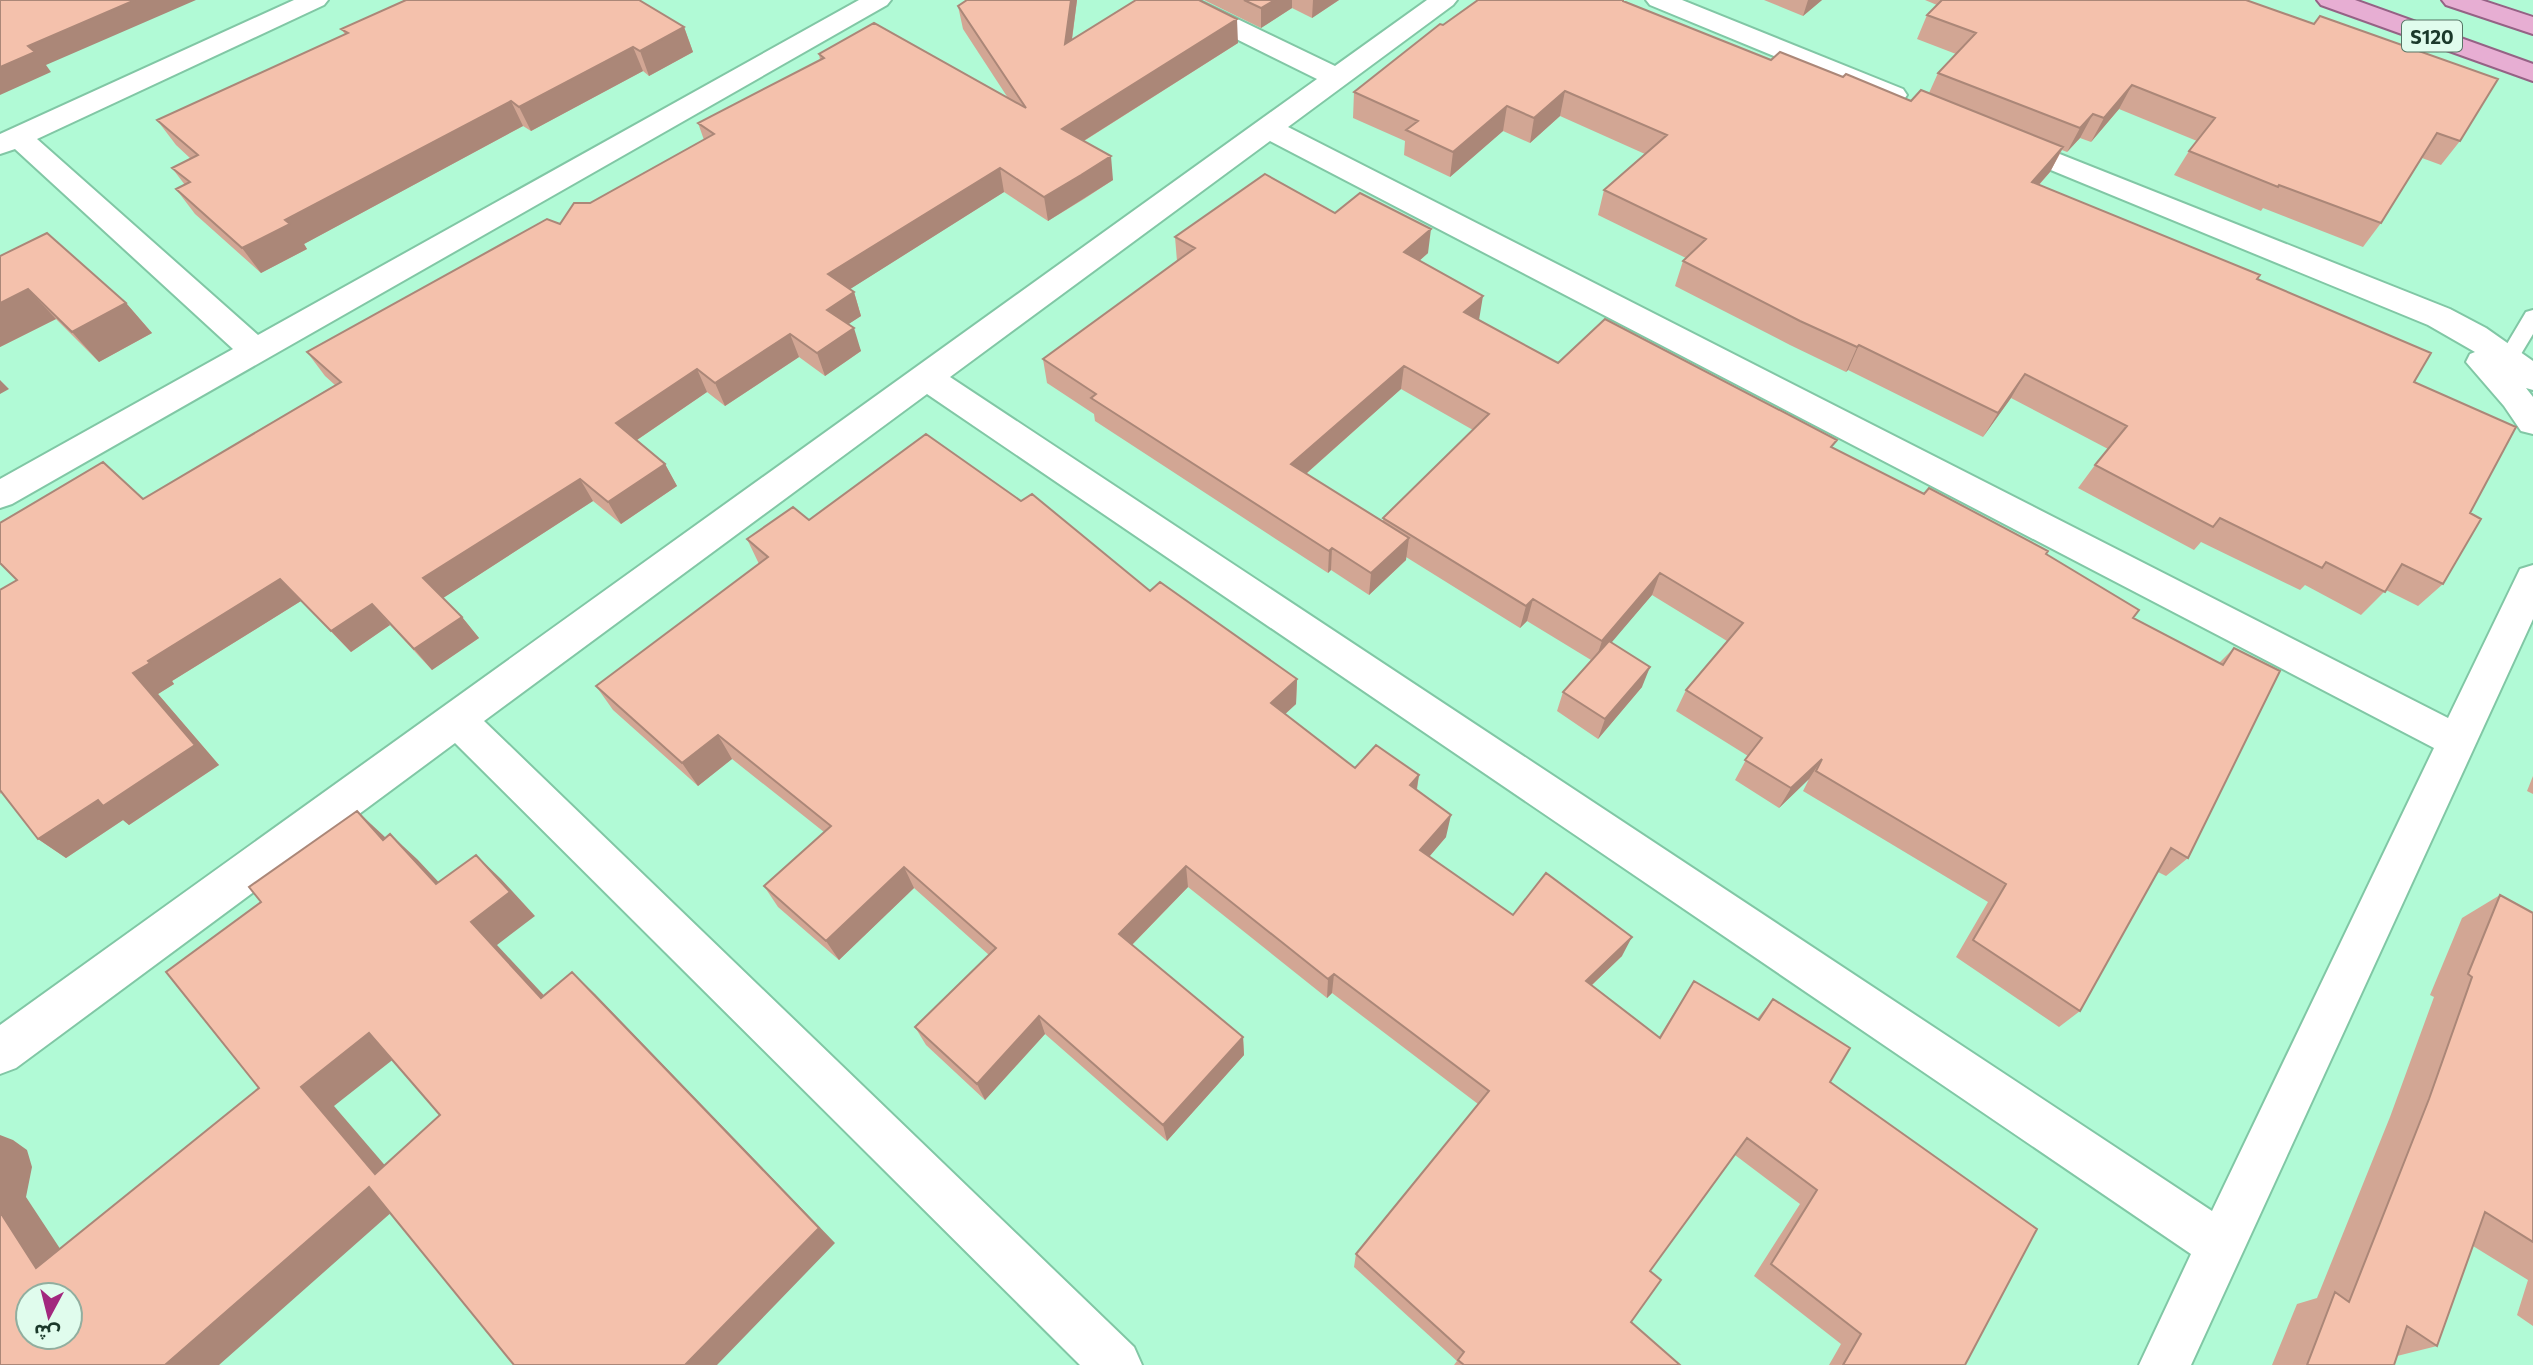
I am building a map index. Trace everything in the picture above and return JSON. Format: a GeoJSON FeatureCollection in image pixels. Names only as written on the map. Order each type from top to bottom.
{"type":"FeatureCollection","features":[{"type":"Feature","properties":{"kind":"main road","name":"S120"},"geometry":{"type":"LineString","coordinates":[[2330,0],[2533,73]]}},
{"type":"Feature","properties":{"kind":"main road","name":"S120"},"geometry":{"type":"LineString","coordinates":[[2455,0],[2528,21]]}},
{"type":"Feature","properties":{"kind":"street"},"geometry":{"type":"LineString","coordinates":[[255,351],[9,141],[316,0]]}},
{"type":"Feature","properties":{"kind":"street"},"geometry":{"type":"LineString","coordinates":[[0,495],[878,0]]}},
{"type":"Feature","properties":{"kind":"street"},"geometry":{"type":"LineString","coordinates":[[1177,0],[1337,78]]}},
{"type":"Feature","properties":{"kind":"street"},"geometry":{"type":"LineString","coordinates":[[0,1052],[1444,0]]}},
{"type":"Feature","properties":{"kind":"street"},"geometry":{"type":"LineString","coordinates":[[1659,0],[1916,105]]}},
{"type":"Feature","properties":{"kind":"street"},"geometry":{"type":"LineString","coordinates":[[1268,128],[2457,741]]}},
{"type":"Feature","properties":{"kind":"street"},"geometry":{"type":"LineString","coordinates":[[1980,131],[2439,317],[2475,336],[2521,368]]}},
{"type":"Feature","properties":{"kind":"street"},"geometry":{"type":"LineString","coordinates":[[2404,304],[2467,348],[2501,380],[2533,422]]}},
{"type":"Feature","properties":{"kind":"street"},"geometry":{"type":"LineString","coordinates":[[926,377],[2220,1245]]}},
{"type":"Feature","properties":{"kind":"street"},"geometry":{"type":"LineString","coordinates":[[2165,1365],[2533,579]]}},
{"type":"Feature","properties":{"kind":"street"},"geometry":{"type":"LineString","coordinates":[[457,720],[1116,1365]]}},
{"type":"Feature","properties":{"kind":"lane"},"geometry":{"type":"LineString","coordinates":[[2521,368],[2533,317]]}},
{"type":"Feature","properties":{"kind":"building"},"geometry":{"type":"Polygon","coordinates":[[[0,0],[135,0],[28,46],[35,52],[0,67],[0,0]]]}},
{"type":"Feature","properties":{"kind":"building"},"geometry":{"type":"Polygon","coordinates":[[[406,0],[639,0],[684,27],[640,51],[633,47],[519,107],[511,101],[285,220],[290,224],[242,248],[176,189],[190,182],[172,168],[198,155],[157,120],[348,33],[341,29],[406,0]]]}},
{"type":"Feature","properties":{"kind":"building"},"geometry":{"type":"Polygon","coordinates":[[[967,0],[1071,0],[1065,44],[1136,0],[1199,0],[1237,19],[1062,129],[1111,156],[1081,175],[1044,197],[1000,168],[828,274],[854,292],[827,310],[854,328],[817,353],[790,334],[715,383],[697,369],[616,423],[665,464],[608,502],[580,479],[423,578],[462,617],[414,649],[372,604],[331,631],[280,579],[148,661],[150,663],[133,673],[195,745],[103,806],[98,800],[38,839],[0,790],[0,590],[17,580],[0,563],[0,523],[103,462],[143,499],[341,382],[307,352],[547,219],[560,224],[574,203],[590,203],[714,134],[698,123],[824,58],[819,54],[874,23],[1026,108],[958,6],[967,0]]]}},
{"type":"Feature","properties":{"kind":"building"},"geometry":{"type":"Polygon","coordinates":[[[1244,0],[1275,0],[1261,8],[1244,0]]]}},
{"type":"Feature","properties":{"kind":"building"},"geometry":{"type":"Polygon","coordinates":[[[1478,0],[1623,0],[1771,60],[1780,52],[1843,77],[1846,74],[1911,101],[1921,90],[2063,147],[2032,182],[2260,275],[2257,279],[2431,353],[2414,382],[2516,427],[2470,513],[2481,519],[2443,584],[2402,564],[2385,592],[2326,562],[2322,568],[2220,518],[2213,527],[2095,465],[2127,426],[2025,374],[1998,413],[1859,345],[1857,347],[1800,321],[1683,261],[1706,239],[1604,190],[1667,135],[1565,91],[1534,118],[1507,106],[1453,152],[1406,130],[1418,121],[1354,92],[1440,24],[1443,25],[1478,0]]]}},
{"type":"Feature","properties":{"kind":"building"},"geometry":{"type":"Polygon","coordinates":[[[1942,0],[2246,0],[2314,24],[2320,16],[2498,79],[2460,141],[2437,133],[2381,223],[2279,185],[2278,187],[2189,151],[2215,118],[2132,85],[2104,118],[2093,114],[2080,128],[1938,73],[1976,33],[1927,15],[1942,0]]]}},
{"type":"Feature","properties":{"kind":"building"},"geometry":{"type":"Polygon","coordinates":[[[1265,174],[1335,213],[1360,193],[1431,229],[1404,252],[1483,296],[1464,312],[1558,363],[1605,319],[1837,440],[1831,447],[1924,494],[1929,488],[2048,551],[2046,554],[2139,610],[2133,618],[2223,665],[2234,648],[2280,671],[2188,858],[2171,848],[2080,1011],[1973,940],[2006,884],[1816,771],[1822,759],[1791,788],[1745,760],[1762,738],[1686,690],[1743,623],[1660,573],[1602,641],[1533,599],[1526,606],[1383,518],[1489,414],[1404,366],[1291,464],[1409,538],[1371,573],[1332,548],[1329,551],[1091,398],[1096,394],[1043,359],[1195,248],[1175,237],[1265,174]]]}},
{"type":"Feature","properties":{"kind":"building"},"geometry":{"type":"Polygon","coordinates":[[[47,233],[126,303],[72,332],[28,289],[0,303],[0,256],[47,233]]]}},
{"type":"Feature","properties":{"kind":"building"},"geometry":{"type":"Polygon","coordinates":[[[926,434],[1021,501],[1032,494],[1150,591],[1160,582],[1297,679],[1271,703],[1355,768],[1376,745],[1419,775],[1410,785],[1451,815],[1420,850],[1513,915],[1546,873],[1632,937],[1586,981],[1660,1038],[1694,981],[1759,1020],[1773,999],[1850,1048],[1830,1082],[2037,1229],[1965,1365],[1843,1365],[1861,1334],[1771,1264],[1817,1190],[1747,1138],[1650,1271],[1661,1280],[1631,1322],[1680,1365],[1464,1365],[1458,1360],[1464,1352],[1356,1254],[1489,1091],[1334,974],[1328,979],[1186,866],[1119,934],[1243,1037],[1163,1125],[1039,1016],[977,1084],[915,1027],[996,948],[904,867],[826,941],[764,886],[831,826],[718,735],[682,763],[596,686],[768,557],[747,539],[793,507],[809,520],[926,434]]]}},
{"type":"Feature","properties":{"kind":"building"},"geometry":{"type":"Polygon","coordinates":[[[1609,641],[1650,667],[1605,719],[1563,692],[1609,641]]]}},
{"type":"Feature","properties":{"kind":"building"},"geometry":{"type":"Polygon","coordinates":[[[357,811],[383,840],[390,834],[436,884],[476,855],[510,892],[471,922],[541,998],[572,972],[819,1228],[685,1365],[514,1365],[369,1187],[165,1365],[0,1365],[0,1212],[36,1268],[259,1088],[166,972],[261,902],[249,887],[357,811]],[[369,1033],[301,1087],[375,1174],[440,1115],[369,1033]]]}},
{"type":"Feature","properties":{"kind":"building"},"geometry":{"type":"Polygon","coordinates":[[[2500,895],[2533,913],[2533,1242],[2485,1212],[2437,1346],[2407,1326],[2394,1365],[2307,1365],[2335,1292],[2349,1302],[2429,1099],[2472,977],[2468,974],[2500,895]]]}}]}
